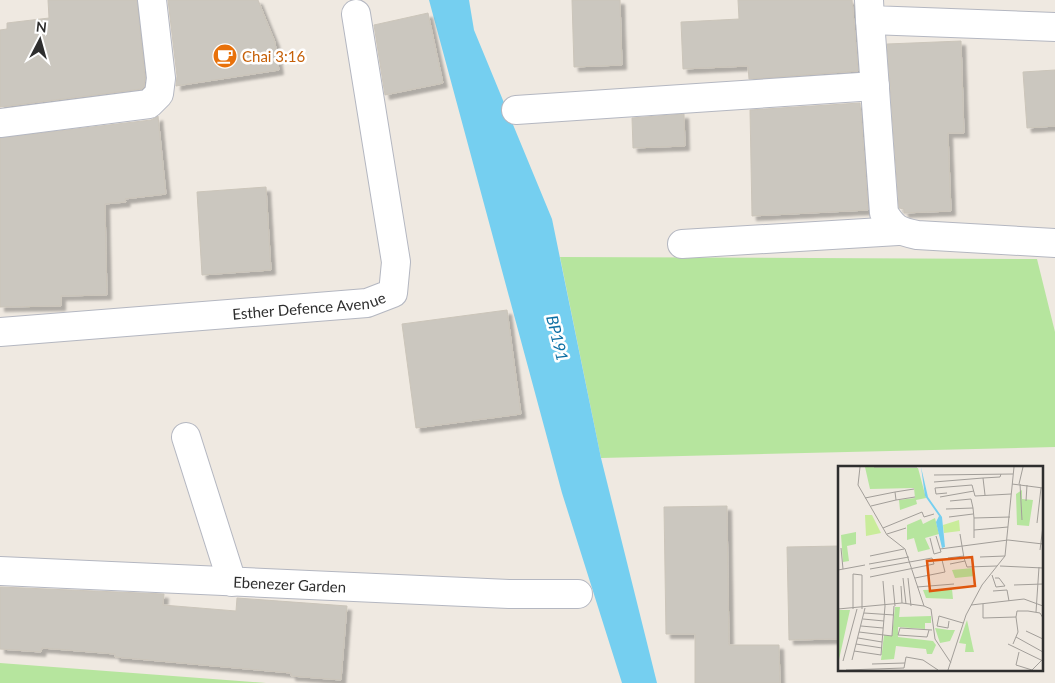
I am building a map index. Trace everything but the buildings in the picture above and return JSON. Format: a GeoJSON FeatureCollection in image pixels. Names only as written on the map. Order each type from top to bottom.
{"type":"FeatureCollection","features":[{"type":"Feature","properties":{"kind":"street"},"geometry":{"type":"LineString","coordinates":[[0,123],[149,104],[159,94],[161,78],[152,0]]}},
{"type":"Feature","properties":{"kind":"street"},"geometry":{"type":"LineString","coordinates":[[898,231],[884,212],[870,10],[1055,26]]}},
{"type":"Feature","properties":{"kind":"street","name":"Esther Defence Avenue"},"geometry":{"type":"LineString","coordinates":[[0,332],[367,302],[393,293],[396,262],[356,14]]}},
{"type":"Feature","properties":{"kind":"street"},"geometry":{"type":"LineString","coordinates":[[516,110],[875,86]]}},
{"type":"Feature","properties":{"kind":"street"},"geometry":{"type":"LineString","coordinates":[[682,244],[898,231],[917,235],[1055,244]]}},
{"type":"Feature","properties":{"kind":"street"},"geometry":{"type":"LineString","coordinates":[[186,437],[232,582]]}},
{"type":"Feature","properties":{"kind":"street","name":"Ebenezer Garden"},"geometry":{"type":"LineString","coordinates":[[0,571],[509,594],[578,594]]}},
{"type":"Feature","properties":{"kind":"green space"},"geometry":{"type":"Polygon","coordinates":[[[560,257],[1037,259],[1055,332],[1055,447],[601,458],[560,257]]]}},
{"type":"Feature","properties":{"kind":"green space"},"geometry":{"type":"Polygon","coordinates":[[[0,663],[266,683],[0,683],[0,663]]]}},
{"type":"Feature","properties":{"kind":"water","name":"BP191"},"geometry":{"type":"Polygon","coordinates":[[[429,0],[469,0],[474,30],[552,219],[601,458],[657,683],[622,683],[562,493],[429,0]]]}},
{"type":"Feature","properties":{"kind":"place","name":"Chai 3:16"},"geometry":{"type":"Point","coordinates":[225,56]}}]}
